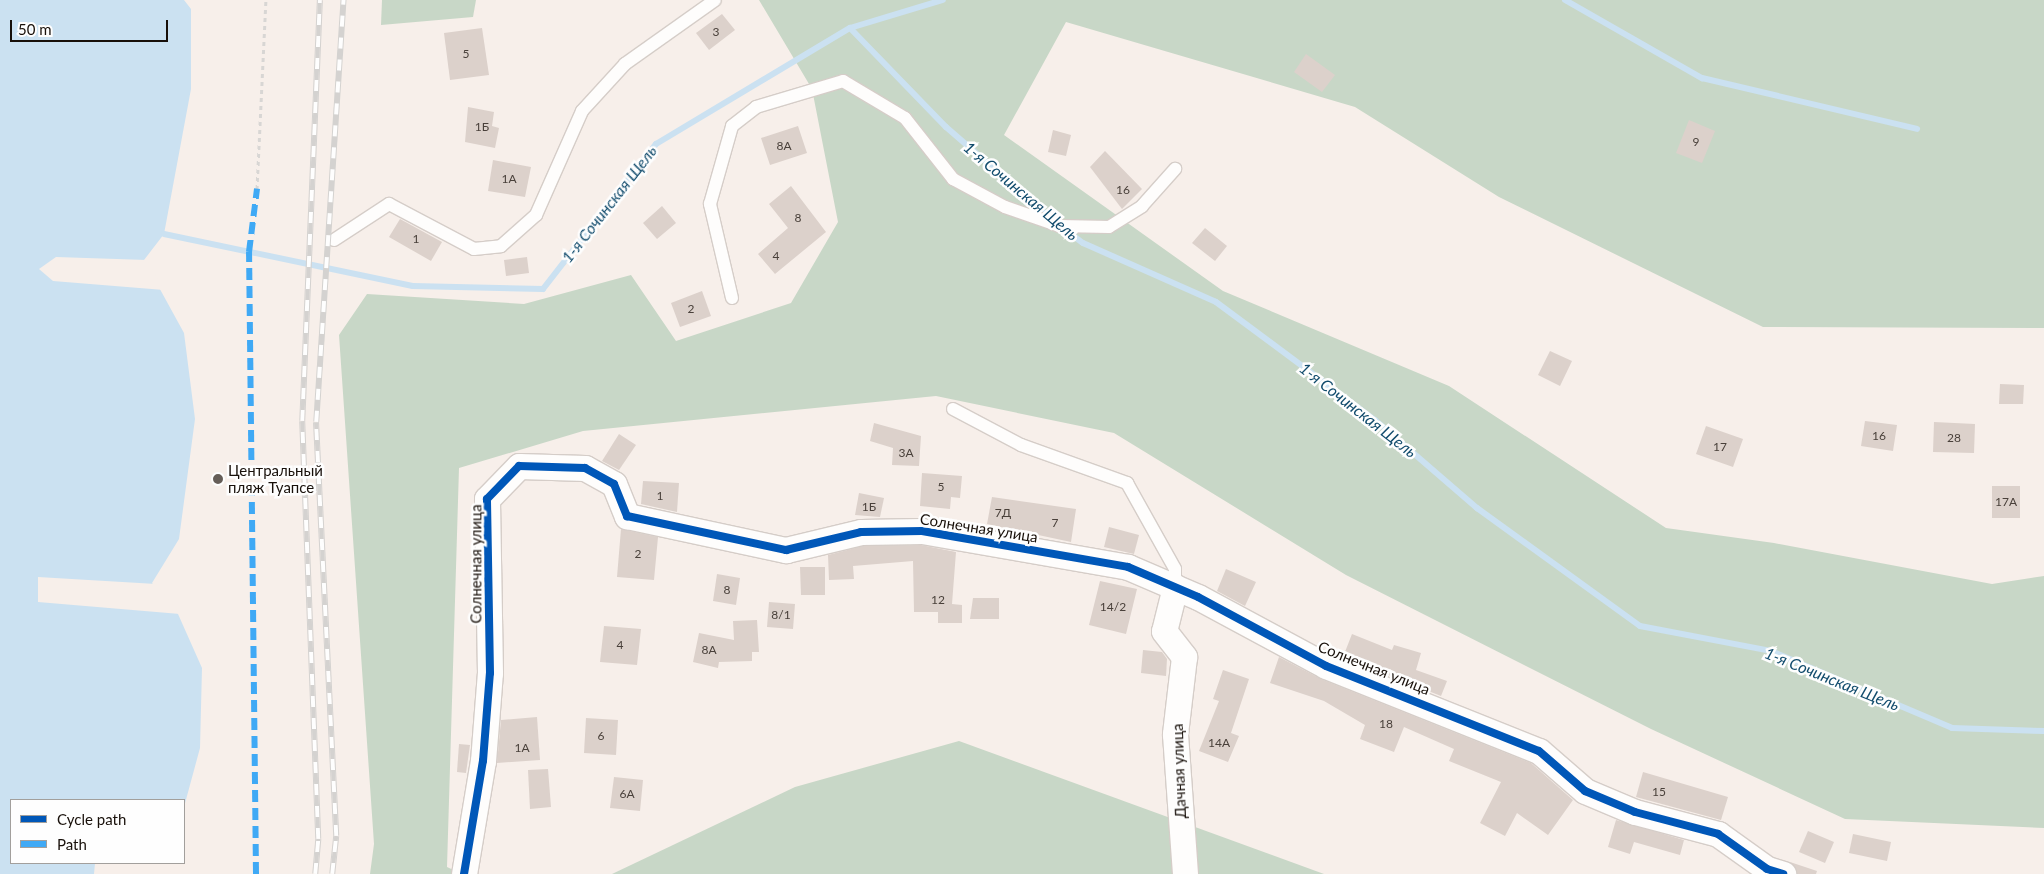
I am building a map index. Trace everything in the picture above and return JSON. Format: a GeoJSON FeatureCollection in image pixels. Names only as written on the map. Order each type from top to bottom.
{"type":"FeatureCollection","features":[{"type":"Feature","properties":{"kind":"street","name":"Солнечная улица"},"geometry":{"type":"LineString","coordinates":[[464,874],[483,761],[490,673],[488,499],[519,466],[585,468],[614,484],[627,516],[786,550],[861,532],[922,531],[1128,567],[1175,587],[1326,666],[1538,751],[1585,791],[1635,812],[1718,834],[1767,869],[1783,874]]}},
{"type":"Feature","properties":{"kind":"street","name":"Дачная улица"},"geometry":{"type":"LineString","coordinates":[[1175,587],[1164,631],[1184,657],[1175,734],[1185,874]]}},
{"type":"Feature","properties":{"kind":"lane"},"geometry":{"type":"LineString","coordinates":[[334,240],[389,204],[474,250],[501,246],[536,215],[582,111],[624,64],[715,0]]}},
{"type":"Feature","properties":{"kind":"lane"},"geometry":{"type":"LineString","coordinates":[[732,298],[710,204],[732,126],[756,106],[843,81],[905,118],[953,179],[1005,207],[1060,226],[1110,227],[1142,206],[1175,169]]}},
{"type":"Feature","properties":{"kind":"lane"},"geometry":{"type":"LineString","coordinates":[[953,409],[1021,445],[1127,483],[1175,569],[1175,587]]}},
{"type":"Feature","properties":{"kind":"path"},"geometry":{"type":"LineString","coordinates":[[257,189],[266,0]]}},
{"type":"Feature","properties":{"kind":"green space"},"geometry":{"type":"Polygon","coordinates":[[[382,0],[476,0],[473,17],[381,25],[382,0]]]}},
{"type":"Feature","properties":{"kind":"green space"},"geometry":{"type":"Polygon","coordinates":[[[759,0],[2044,0],[2044,328],[1763,327],[1499,197],[1355,107],[1066,22],[1004,135],[1223,291],[1449,386],[1666,528],[1774,543],[1992,584],[2044,576],[2044,828],[1845,819],[1651,729],[1346,575],[1114,433],[936,396],[583,431],[459,468],[447,867],[462,874],[370,874],[374,844],[339,335],[367,294],[524,304],[631,275],[676,341],[791,303],[838,222],[812,89],[759,0]]]}},
{"type":"Feature","properties":{"kind":"green space"},"geometry":{"type":"Polygon","coordinates":[[[959,741],[1324,874],[612,874],[795,787],[959,741]]]}},
{"type":"Feature","properties":{"kind":"water"},"geometry":{"type":"Polygon","coordinates":[[[0,0],[184,0],[191,9],[191,89],[164,234],[144,260],[184,333],[195,419],[179,539],[152,583],[178,614],[202,668],[200,748],[185,803],[185,799],[10,799],[10,864],[169,864],[168,874],[0,874],[0,0]]]}},
{"type":"Feature","properties":{"kind":"pier"},"geometry":{"type":"Polygon","coordinates":[[[56,257],[147,260],[164,290],[53,281],[39,269],[56,257]]]}},
{"type":"Feature","properties":{"kind":"pier"},"geometry":{"type":"Polygon","coordinates":[[[38,577],[156,584],[180,614],[38,602],[38,577]]]}},
{"type":"Feature","properties":{"kind":"pier"},"geometry":{"type":"Polygon","coordinates":[[[95,864],[172,864],[170,874],[94,874],[95,864]]]}},
{"type":"Feature","properties":{"kind":"building"},"geometry":{"type":"Polygon","coordinates":[[[722,14],[735,30],[709,50],[696,33],[722,14]]]}},
{"type":"Feature","properties":{"kind":"building"},"geometry":{"type":"Polygon","coordinates":[[[482,28],[489,75],[450,80],[444,33],[482,28]]]}},
{"type":"Feature","properties":{"kind":"building"},"geometry":{"type":"Polygon","coordinates":[[[1306,54],[1335,75],[1322,92],[1294,72],[1306,54]]]}},
{"type":"Feature","properties":{"kind":"building"},"geometry":{"type":"Polygon","coordinates":[[[468,107],[494,112],[492,126],[499,128],[495,148],[465,142],[468,107]]]}},
{"type":"Feature","properties":{"kind":"building"},"geometry":{"type":"Polygon","coordinates":[[[1689,120],[1715,131],[1702,163],[1676,153],[1689,120]]]}},
{"type":"Feature","properties":{"kind":"building"},"geometry":{"type":"Polygon","coordinates":[[[798,126],[807,153],[770,165],[761,138],[798,126]]]}},
{"type":"Feature","properties":{"kind":"building"},"geometry":{"type":"Polygon","coordinates":[[[1053,130],[1071,135],[1066,156],[1048,152],[1053,130]]]}},
{"type":"Feature","properties":{"kind":"building"},"geometry":{"type":"Polygon","coordinates":[[[1105,151],[1142,189],[1122,209],[1090,167],[1105,151]]]}},
{"type":"Feature","properties":{"kind":"building"},"geometry":{"type":"Polygon","coordinates":[[[493,160],[531,167],[525,197],[488,191],[493,160]]]}},
{"type":"Feature","properties":{"kind":"building"},"geometry":{"type":"Polygon","coordinates":[[[791,186],[826,232],[775,274],[758,254],[788,228],[769,204],[791,186]]]}},
{"type":"Feature","properties":{"kind":"building"},"geometry":{"type":"Polygon","coordinates":[[[662,206],[676,223],[657,239],[643,223],[662,206]]]}},
{"type":"Feature","properties":{"kind":"building"},"geometry":{"type":"Polygon","coordinates":[[[400,219],[442,242],[431,261],[389,237],[400,219]]]}},
{"type":"Feature","properties":{"kind":"building"},"geometry":{"type":"Polygon","coordinates":[[[1205,228],[1227,246],[1215,261],[1192,243],[1205,228]]]}},
{"type":"Feature","properties":{"kind":"building"},"geometry":{"type":"Polygon","coordinates":[[[527,257],[529,273],[506,276],[504,260],[527,257]]]}},
{"type":"Feature","properties":{"kind":"building"},"geometry":{"type":"Polygon","coordinates":[[[702,291],[711,316],[680,327],[671,303],[702,291]]]}},
{"type":"Feature","properties":{"kind":"building"},"geometry":{"type":"Polygon","coordinates":[[[1550,351],[1572,361],[1560,386],[1538,375],[1550,351]]]}},
{"type":"Feature","properties":{"kind":"building"},"geometry":{"type":"Polygon","coordinates":[[[2000,384],[2024,385],[2023,404],[1999,404],[2000,384]]]}},
{"type":"Feature","properties":{"kind":"building"},"geometry":{"type":"Polygon","coordinates":[[[1865,421],[1897,425],[1893,451],[1861,446],[1865,421]]]}},
{"type":"Feature","properties":{"kind":"building"},"geometry":{"type":"Polygon","coordinates":[[[1934,422],[1975,424],[1974,453],[1933,452],[1934,422]]]}},
{"type":"Feature","properties":{"kind":"building"},"geometry":{"type":"Polygon","coordinates":[[[874,423],[921,436],[919,466],[892,465],[893,448],[870,441],[874,423]]]}},
{"type":"Feature","properties":{"kind":"building"},"geometry":{"type":"Polygon","coordinates":[[[1706,426],[1743,439],[1733,467],[1696,454],[1706,426]]]}},
{"type":"Feature","properties":{"kind":"building"},"geometry":{"type":"Polygon","coordinates":[[[619,434],[636,445],[619,470],[602,461],[619,434]]]}},
{"type":"Feature","properties":{"kind":"building"},"geometry":{"type":"Polygon","coordinates":[[[922,473],[962,476],[960,498],[951,497],[950,509],[920,506],[922,473]]]}},
{"type":"Feature","properties":{"kind":"building"},"geometry":{"type":"Polygon","coordinates":[[[643,481],[679,483],[677,512],[641,504],[643,481]]]}},
{"type":"Feature","properties":{"kind":"building"},"geometry":{"type":"Polygon","coordinates":[[[1992,486],[2020,486],[2020,518],[1992,518],[1992,486]]]}},
{"type":"Feature","properties":{"kind":"building"},"geometry":{"type":"Polygon","coordinates":[[[859,493],[884,498],[880,517],[855,515],[859,493]]]}},
{"type":"Feature","properties":{"kind":"building"},"geometry":{"type":"Polygon","coordinates":[[[992,497],[1076,509],[1071,542],[987,524],[992,497]]]}},
{"type":"Feature","properties":{"kind":"building"},"geometry":{"type":"Polygon","coordinates":[[[1109,527],[1139,535],[1134,554],[1104,547],[1109,527]]]}},
{"type":"Feature","properties":{"kind":"building"},"geometry":{"type":"Polygon","coordinates":[[[621,529],[658,537],[654,580],[617,577],[621,529]]]}},
{"type":"Feature","properties":{"kind":"building"},"geometry":{"type":"Polygon","coordinates":[[[921,545],[956,552],[952,604],[962,605],[962,623],[938,623],[938,612],[914,612],[913,561],[853,566],[854,579],[829,580],[828,555],[863,546],[921,545]]]}},
{"type":"Feature","properties":{"kind":"building"},"geometry":{"type":"Polygon","coordinates":[[[800,567],[825,567],[825,595],[801,595],[800,567]]]}},
{"type":"Feature","properties":{"kind":"building"},"geometry":{"type":"Polygon","coordinates":[[[1226,569],[1256,582],[1245,606],[1217,591],[1226,569]]]}},
{"type":"Feature","properties":{"kind":"building"},"geometry":{"type":"Polygon","coordinates":[[[717,574],[740,578],[736,605],[713,601],[717,574]]]}},
{"type":"Feature","properties":{"kind":"building"},"geometry":{"type":"Polygon","coordinates":[[[1100,581],[1137,589],[1126,634],[1089,625],[1100,581]]]}},
{"type":"Feature","properties":{"kind":"building"},"geometry":{"type":"Polygon","coordinates":[[[973,598],[999,598],[999,619],[970,619],[973,598]]]}},
{"type":"Feature","properties":{"kind":"building"},"geometry":{"type":"Polygon","coordinates":[[[769,602],[795,604],[793,629],[767,627],[769,602]]]}},
{"type":"Feature","properties":{"kind":"building"},"geometry":{"type":"Polygon","coordinates":[[[757,620],[759,652],[752,652],[752,661],[719,662],[718,668],[693,662],[699,633],[734,640],[733,621],[757,620]]]}},
{"type":"Feature","properties":{"kind":"building"},"geometry":{"type":"Polygon","coordinates":[[[604,626],[641,629],[637,665],[600,662],[604,626]]]}},
{"type":"Feature","properties":{"kind":"building"},"geometry":{"type":"Polygon","coordinates":[[[1352,634],[1392,650],[1394,645],[1421,653],[1416,670],[1447,681],[1441,696],[1343,657],[1352,634]]]}},
{"type":"Feature","properties":{"kind":"building"},"geometry":{"type":"Polygon","coordinates":[[[1143,650],[1162,652],[1167,659],[1166,676],[1141,673],[1143,650]]]}},
{"type":"Feature","properties":{"kind":"building"},"geometry":{"type":"Polygon","coordinates":[[[1279,657],[1321,679],[1531,763],[1573,800],[1548,835],[1517,813],[1505,836],[1480,823],[1501,782],[1449,761],[1454,749],[1404,727],[1394,752],[1360,739],[1365,725],[1324,701],[1270,683],[1279,657]]]}},
{"type":"Feature","properties":{"kind":"building"},"geometry":{"type":"Polygon","coordinates":[[[1223,670],[1249,679],[1231,733],[1239,736],[1228,762],[1199,751],[1219,701],[1213,699],[1223,670]]]}},
{"type":"Feature","properties":{"kind":"building"},"geometry":{"type":"Polygon","coordinates":[[[537,717],[540,760],[497,763],[501,720],[537,717]]]}},
{"type":"Feature","properties":{"kind":"building"},"geometry":{"type":"Polygon","coordinates":[[[586,718],[618,720],[616,755],[584,753],[586,718]]]}},
{"type":"Feature","properties":{"kind":"building"},"geometry":{"type":"Polygon","coordinates":[[[459,744],[470,745],[466,773],[457,772],[459,744]]]}},
{"type":"Feature","properties":{"kind":"building"},"geometry":{"type":"Polygon","coordinates":[[[548,769],[551,807],[530,809],[528,770],[548,769]]]}},
{"type":"Feature","properties":{"kind":"building"},"geometry":{"type":"Polygon","coordinates":[[[1643,772],[1728,797],[1721,820],[1636,797],[1643,772]]]}},
{"type":"Feature","properties":{"kind":"building"},"geometry":{"type":"Polygon","coordinates":[[[614,777],[643,780],[640,811],[610,808],[614,777]]]}},
{"type":"Feature","properties":{"kind":"building"},"geometry":{"type":"Polygon","coordinates":[[[1616,820],[1684,840],[1680,855],[1634,842],[1630,854],[1608,847],[1616,820]]]}},
{"type":"Feature","properties":{"kind":"building"},"geometry":{"type":"Polygon","coordinates":[[[1808,831],[1834,842],[1825,863],[1799,852],[1808,831]]]}},
{"type":"Feature","properties":{"kind":"building"},"geometry":{"type":"Polygon","coordinates":[[[1853,834],[1891,842],[1887,861],[1849,853],[1853,834]]]}},
{"type":"Feature","properties":{"kind":"building"},"geometry":{"type":"Polygon","coordinates":[[[1790,862],[1817,871],[1816,874],[1797,874],[1790,862]]]}},
{"type":"Feature","properties":{"kind":"waterway"},"geometry":{"type":"LineString","coordinates":[[850,28],[943,0]]}},
{"type":"Feature","properties":{"kind":"waterway"},"geometry":{"type":"LineString","coordinates":[[1565,0],[1702,78],[1917,129]]}},
{"type":"Feature","properties":{"kind":"waterway","name":"1-я Сочинская Щель"},"geometry":{"type":"LineString","coordinates":[[164,234],[413,286],[543,289],[656,144],[850,28],[946,127],[1053,220]]}},
{"type":"Feature","properties":{"kind":"waterway","name":"1-я Сочинская Щель"},"geometry":{"type":"LineString","coordinates":[[1063,228],[1083,243],[1216,302],[1375,420],[1477,508],[1640,626],[1771,651],[1952,728],[2044,731]]}},
{"type":"Feature","properties":{"kind":"railway"},"geometry":{"type":"LineString","coordinates":[[315,874],[318,839],[302,421],[320,0]]}},
{"type":"Feature","properties":{"kind":"railway"},"geometry":{"type":"LineString","coordinates":[[332,874],[336,836],[316,422],[343,0]]}},
{"type":"Feature","properties":{"kind":"marked path"},"geometry":{"type":"LineString","coordinates":[[256,874],[249,252],[257,189]]}},
{"type":"Feature","properties":{"kind":"cycle path"},"geometry":{"type":"LineString","coordinates":[[464,874],[483,761],[490,673],[487,499],[519,466],[585,468],[614,484],[627,516],[786,550],[861,532],[922,531],[1128,567],[1198,597],[1326,666],[1539,751],[1585,791],[1635,812],[1718,834],[1767,869],[1783,874]]}},
{"type":"Feature","properties":{"kind":"place","name":"Центральный пляж Туапсе"},"geometry":{"type":"Point","coordinates":[218,479]}}]}
